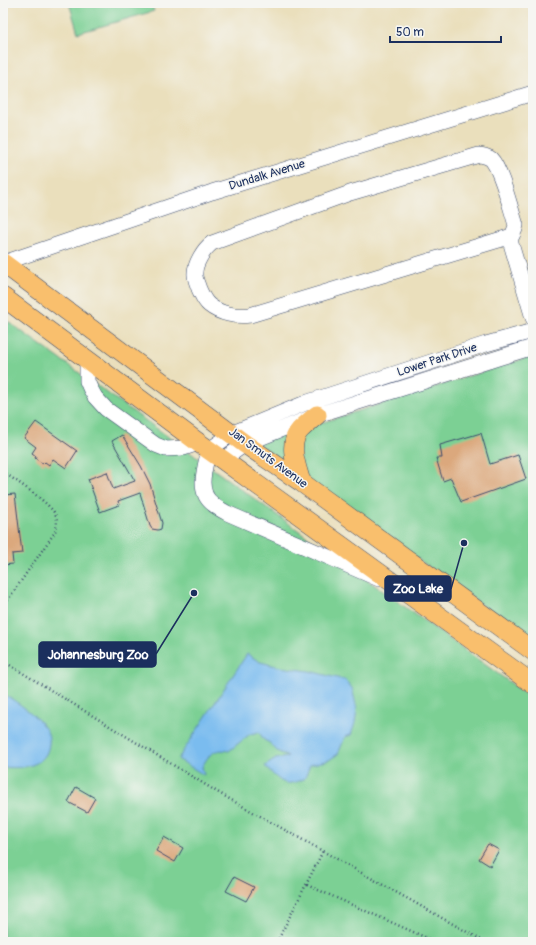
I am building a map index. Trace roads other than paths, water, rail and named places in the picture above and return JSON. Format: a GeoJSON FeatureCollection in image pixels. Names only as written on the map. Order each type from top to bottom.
{"type":"FeatureCollection","features":[{"type":"Feature","properties":{"kind":"main road","name":"Jan Smuts Avenue"},"geometry":{"type":"LineString","coordinates":[[3,263],[239,438],[302,482],[533,652]]}},
{"type":"Feature","properties":{"kind":"main road"},"geometry":{"type":"LineString","coordinates":[[3,297],[210,451],[533,684]]}},
{"type":"Feature","properties":{"kind":"main road"},"geometry":{"type":"LineString","coordinates":[[302,482],[294,458],[294,444],[299,432],[317,416]]}},
{"type":"Feature","properties":{"kind":"street","name":"Dundalk Avenue"},"geometry":{"type":"LineString","coordinates":[[3,263],[212,192],[533,92]]}},
{"type":"Feature","properties":{"kind":"street"},"geometry":{"type":"LineString","coordinates":[[479,155],[486,156],[492,160],[498,171],[516,225],[514,234],[509,237],[246,315],[229,314],[216,310],[210,306],[201,294],[195,273],[202,254],[212,242],[350,193],[479,155]]}},
{"type":"Feature","properties":{"kind":"street"},"geometry":{"type":"LineString","coordinates":[[509,237],[533,318]]}},
{"type":"Feature","properties":{"kind":"street","name":"Lower Park Drive"},"geometry":{"type":"LineString","coordinates":[[210,451],[239,438],[308,402],[486,344],[533,331]]}},
{"type":"Feature","properties":{"kind":"street","name":"Lower Park Drive"},"geometry":{"type":"LineString","coordinates":[[239,438],[317,416],[533,347]]}},
{"type":"Feature","properties":{"kind":"street"},"geometry":{"type":"LineString","coordinates":[[87,359],[87,381],[95,397],[106,409],[156,445],[166,449],[184,448],[210,451],[203,486],[206,496],[212,504],[227,513],[400,588]]}},
{"type":"Feature","properties":{"kind":"street"},"geometry":{"type":"LineString","coordinates":[[342,391],[348,406]]}},
{"type":"Feature","properties":{"kind":"water"},"geometry":{"type":"Polygon","coordinates":[[[247,654],[260,662],[280,667],[309,671],[345,680],[352,688],[357,709],[351,735],[345,737],[338,754],[329,760],[310,765],[305,778],[301,780],[286,783],[281,781],[265,766],[276,759],[288,757],[277,751],[270,743],[264,740],[259,732],[250,734],[229,751],[219,750],[212,753],[202,767],[204,775],[178,759],[247,654]]]}},
{"type":"Feature","properties":{"kind":"water"},"geometry":{"type":"Polygon","coordinates":[[[3,694],[31,713],[48,733],[49,742],[44,758],[32,765],[25,767],[3,767],[3,694]]]}},
{"type":"Feature","properties":{"kind":"place","name":"Zoo Lake"},"geometry":{"type":"Point","coordinates":[464,543]}},
{"type":"Feature","properties":{"kind":"place","name":"Johannesburg Zoo"},"geometry":{"type":"Point","coordinates":[194,593]}}]}
